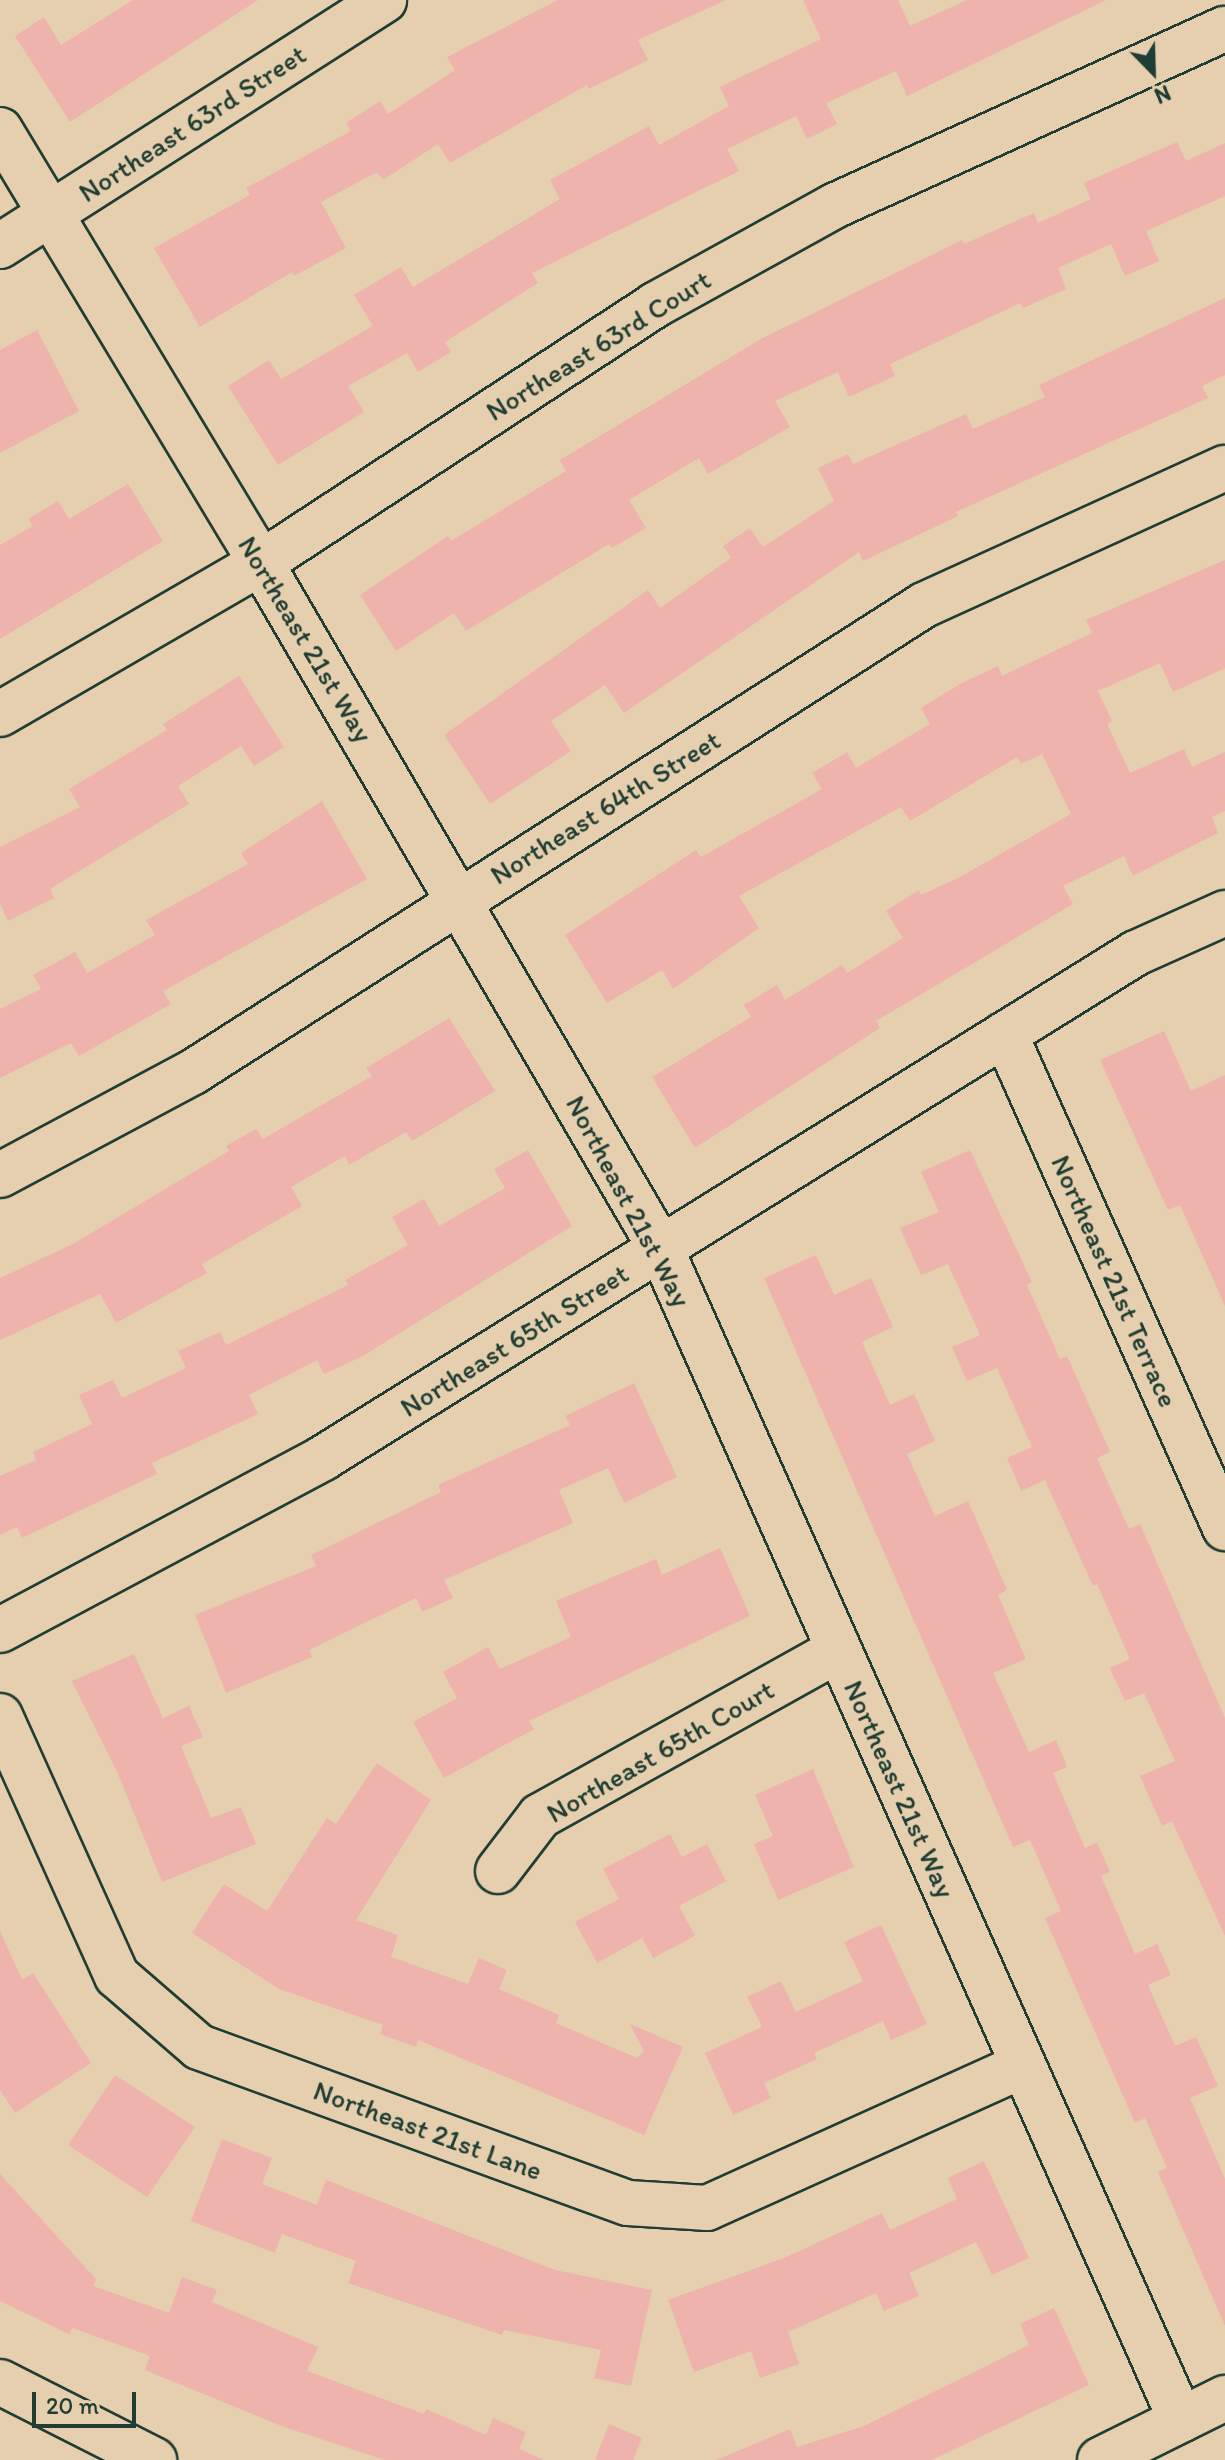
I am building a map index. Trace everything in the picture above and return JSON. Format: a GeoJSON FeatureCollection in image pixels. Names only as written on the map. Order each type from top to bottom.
{"type":"FeatureCollection","features":[{"type":"Feature","properties":{"kind":"street","name":"Northeast 63rd Street"},"geometry":{"type":"LineString","coordinates":[[0,246],[384,0]]}},
{"type":"Feature","properties":{"kind":"street","name":"Northeast 63rd Court"},"geometry":{"type":"LineString","coordinates":[[0,714],[261,563],[655,305],[820,213],[1225,29]]}},
{"type":"Feature","properties":{"kind":"street","name":"Northeast 21st Way"},"geometry":{"type":"LineString","coordinates":[[0,130],[261,563],[661,1249],[1181,2420]]}},
{"type":"Feature","properties":{"kind":"street","name":"Northeast 64th Street"},"geometry":{"type":"LineString","coordinates":[[0,1175],[193,1072],[459,899],[924,605],[1225,468]]}},
{"type":"Feature","properties":{"kind":"street","name":"Northeast 65th Street"},"geometry":{"type":"LineString","coordinates":[[0,1630],[323,1458],[1136,953],[1225,913]]}},
{"type":"Feature","properties":{"kind":"street","name":"Northeast 21st Terrace"},"geometry":{"type":"LineString","coordinates":[[1005,1034],[1225,1528]]}},
{"type":"Feature","properties":{"kind":"street","name":"Northeast 65th Court"},"geometry":{"type":"LineString","coordinates":[[498,1871],[540,1816],[838,1650]]}},
{"type":"Feature","properties":{"kind":"street","name":"Northeast 21st Lane"},"geometry":{"type":"LineString","coordinates":[[0,1716],[117,1976],[199,2047],[628,2203],[707,2208],[1022,2066]]}},
{"type":"Feature","properties":{"kind":"street"},"geometry":{"type":"LineString","coordinates":[[0,2382],[154,2460]]}},
{"type":"Feature","properties":{"kind":"street"},"geometry":{"type":"LineString","coordinates":[[1100,2460],[1225,2398]]}},
{"type":"Feature","properties":{"kind":"building"},"geometry":{"type":"Polygon","coordinates":[[[133,0],[258,0],[70,122],[15,36],[44,17],[61,45],[133,0]]]}},
{"type":"Feature","properties":{"kind":"building"},"geometry":{"type":"Polygon","coordinates":[[[558,0],[726,0],[638,40],[648,60],[589,89],[587,85],[450,163],[438,144],[383,180],[377,172],[321,202],[346,248],[294,276],[292,272],[200,327],[154,248],[250,195],[246,188],[351,131],[346,123],[380,101],[388,114],[455,70],[447,57],[558,0]]]}},
{"type":"Feature","properties":{"kind":"building"},"geometry":{"type":"Polygon","coordinates":[[[803,0],[898,0],[910,26],[967,0],[1106,0],[907,96],[896,71],[826,103],[837,124],[807,139],[796,116],[727,149],[739,171],[532,273],[538,283],[445,342],[451,352],[418,372],[407,353],[348,386],[364,412],[278,465],[228,386],[269,360],[281,379],[373,326],[354,295],[401,267],[413,287],[560,199],[550,180],[649,126],[659,145],[729,106],[720,87],[821,39],[803,0]]]}},
{"type":"Feature","properties":{"kind":"building"},"geometry":{"type":"Polygon","coordinates":[[[1177,142],[1186,161],[1225,143],[1225,196],[1146,231],[1159,261],[1125,276],[1111,244],[1058,268],[1066,289],[1023,308],[1020,303],[890,364],[895,376],[849,397],[838,372],[775,401],[790,427],[708,474],[699,458],[629,500],[646,528],[612,548],[609,544],[466,631],[454,613],[396,651],[360,595],[448,536],[451,541],[566,471],[560,460],[761,339],[962,240],[964,244],[1034,213],[1038,223],[1091,199],[1084,183],[1177,142]]]}},
{"type":"Feature","properties":{"kind":"building"},"geometry":{"type":"Polygon","coordinates":[[[1225,298],[1225,375],[1202,386],[1208,398],[956,512],[958,516],[863,561],[859,552],[624,713],[605,685],[551,721],[571,751],[490,804],[444,735],[648,590],[660,608],[731,558],[723,546],[750,528],[763,547],[834,501],[818,468],[848,454],[853,464],[966,414],[973,429],[1045,397],[1039,385],[1225,298]]]}},
{"type":"Feature","properties":{"kind":"building"},"geometry":{"type":"Polygon","coordinates":[[[37,330],[79,411],[0,453],[0,350],[37,330]]]}},
{"type":"Feature","properties":{"kind":"building"},"geometry":{"type":"Polygon","coordinates":[[[128,484],[163,541],[0,639],[0,545],[33,526],[28,519],[58,501],[69,519],[128,484]]]}},
{"type":"Feature","properties":{"kind":"building"},"geometry":{"type":"Polygon","coordinates":[[[1225,560],[1225,668],[1173,692],[1160,663],[1098,691],[1112,721],[1107,724],[1130,773],[1184,749],[1192,767],[1225,752],[1225,811],[1212,817],[1218,833],[1133,876],[1124,856],[1063,886],[1073,904],[876,1021],[880,1028],[695,1148],[652,1077],[751,1017],[744,1005],[777,985],[785,1000],[842,965],[847,973],[903,938],[886,911],[919,890],[921,895],[960,877],[1071,814],[1042,754],[1021,764],[1017,757],[910,821],[901,807],[739,896],[759,928],[673,989],[662,970],[607,1003],[565,935],[696,850],[701,857],[822,789],[812,773],[847,752],[856,768],[930,724],[921,708],[960,684],[998,666],[1002,676],[1092,633],[1086,620],[1225,560]]]}},
{"type":"Feature","properties":{"kind":"building"},"geometry":{"type":"Polygon","coordinates":[[[239,676],[284,747],[254,766],[241,746],[178,786],[189,804],[50,889],[54,898],[8,921],[0,904],[0,847],[80,807],[69,789],[167,730],[163,724],[239,676]]]}},
{"type":"Feature","properties":{"kind":"building"},"geometry":{"type":"Polygon","coordinates":[[[322,801],[367,879],[163,991],[171,1004],[79,1056],[71,1043],[0,1078],[0,1009],[41,989],[33,975],[75,952],[87,973],[155,935],[146,920],[248,864],[241,853],[322,801]]]}},
{"type":"Feature","properties":{"kind":"building"},"geometry":{"type":"Polygon","coordinates":[[[449,1018],[495,1091],[412,1141],[406,1132],[349,1165],[345,1156],[291,1187],[302,1206],[202,1264],[207,1273],[116,1323],[100,1294],[0,1340],[0,1278],[73,1244],[229,1151],[226,1146],[256,1129],[263,1139],[372,1076],[366,1068],[449,1018]]]}},
{"type":"Feature","properties":{"kind":"building"},"geometry":{"type":"Polygon","coordinates":[[[1164,1031],[1191,1091],[1225,1075],[1225,1306],[1180,1205],[1168,1210],[1100,1060],[1164,1031]]]}},
{"type":"Feature","properties":{"kind":"building"},"geometry":{"type":"Polygon","coordinates":[[[528,1150],[572,1226],[363,1356],[324,1374],[317,1360],[249,1395],[258,1414],[152,1463],[157,1474],[22,1538],[17,1527],[0,1535],[0,1476],[36,1460],[33,1452],[92,1424],[79,1395],[113,1380],[122,1398],[186,1368],[178,1351],[220,1332],[226,1345],[348,1285],[345,1280],[408,1245],[392,1217],[424,1199],[439,1226],[505,1188],[494,1169],[528,1150]]]}},
{"type":"Feature","properties":{"kind":"building"},"geometry":{"type":"Polygon","coordinates":[[[970,1150],[1032,1282],[1027,1285],[1060,1359],[1067,1356],[1110,1452],[1097,1458],[1129,1529],[1140,1524],[1225,1718],[1225,1936],[1172,1821],[1162,1826],[1140,1776],[1175,1761],[1144,1693],[1125,1701],[1110,1668],[1130,1659],[1097,1584],[1093,1586],[1045,1480],[1021,1491],[1007,1458],[1032,1447],[997,1368],[967,1381],[952,1347],[980,1335],[948,1264],[921,1275],[900,1228],[939,1212],[921,1172],[970,1150]]]}},
{"type":"Feature","properties":{"kind":"building"},"geometry":{"type":"Polygon","coordinates":[[[816,1255],[834,1295],[871,1278],[893,1327],[862,1342],[890,1405],[914,1394],[935,1441],[907,1454],[935,1516],[968,1501],[1007,1590],[998,1595],[1026,1659],[993,1673],[1029,1752],[1056,1740],[1067,1767],[1053,1773],[1085,1848],[1097,1842],[1110,1872],[1101,1876],[1135,1954],[1157,1944],[1171,1975],[1148,1985],[1175,2046],[1196,2037],[1218,2086],[1190,2098],[1225,2179],[1225,2326],[1158,2172],[1167,2168],[1145,2118],[1135,2123],[1045,1918],[1061,1911],[1030,1840],[1013,1847],[764,1278],[816,1255]]]}},
{"type":"Feature","properties":{"kind":"building"},"geometry":{"type":"Polygon","coordinates":[[[634,1383],[677,1477],[624,1503],[608,1468],[559,1490],[573,1523],[444,1580],[453,1598],[422,1612],[416,1598],[309,1650],[312,1657],[226,1693],[195,1615],[316,1566],[311,1555],[441,1492],[438,1485],[570,1425],[565,1416],[634,1383]]]}},
{"type":"Feature","properties":{"kind":"building"},"geometry":{"type":"Polygon","coordinates":[[[720,1548],[750,1616],[529,1721],[534,1729],[444,1778],[413,1722],[457,1698],[443,1672],[488,1647],[500,1669],[571,1637],[556,1601],[656,1559],[662,1575],[720,1548]]]}},
{"type":"Feature","properties":{"kind":"building"},"geometry":{"type":"Polygon","coordinates":[[[134,1654],[163,1718],[189,1706],[203,1737],[181,1746],[211,1818],[241,1807],[256,1844],[162,1882],[118,1774],[72,1681],[134,1654]]]}},
{"type":"Feature","properties":{"kind":"building"},"geometry":{"type":"Polygon","coordinates":[[[377,1763],[431,1800],[356,1920],[398,1935],[391,1957],[468,1984],[479,1958],[507,1970],[499,1989],[559,2015],[556,2023],[637,2058],[644,2051],[630,2024],[683,2047],[644,2135],[418,2040],[416,2047],[380,2034],[383,2025],[279,1989],[192,1933],[224,1884],[267,1911],[327,1818],[336,1824],[377,1763]]]}},
{"type":"Feature","properties":{"kind":"building"},"geometry":{"type":"Polygon","coordinates":[[[813,1769],[854,1867],[778,1900],[754,1844],[773,1836],[755,1795],[813,1769]]]}},
{"type":"Feature","properties":{"kind":"building"},"geometry":{"type":"Polygon","coordinates":[[[670,1834],[682,1857],[707,1844],[726,1881],[679,1906],[695,1936],[653,1958],[642,1938],[597,1963],[575,1922],[619,1899],[603,1869],[670,1834]]]}},
{"type":"Feature","properties":{"kind":"building"},"geometry":{"type":"Polygon","coordinates":[[[881,1925],[927,2024],[891,2040],[883,2021],[814,2053],[817,2059],[764,2083],[771,2098],[733,2115],[705,2053],[762,2027],[747,1997],[781,1981],[796,2012],[863,1981],[844,1942],[881,1925]]]}},
{"type":"Feature","properties":{"kind":"building"},"geometry":{"type":"Polygon","coordinates":[[[0,1931],[22,1980],[33,1973],[91,2063],[15,2113],[0,2090],[0,1931]]]}},
{"type":"Feature","properties":{"kind":"building"},"geometry":{"type":"Polygon","coordinates":[[[115,2075],[195,2127],[147,2197],[68,2145],[115,2075]]]}},
{"type":"Feature","properties":{"kind":"building"},"geometry":{"type":"Polygon","coordinates":[[[222,2139],[272,2158],[262,2184],[317,2205],[326,2180],[555,2270],[652,2290],[631,2386],[594,2378],[601,2350],[504,2330],[502,2335],[348,2283],[356,2261],[282,2234],[275,2253],[191,2221],[222,2139]]]}},
{"type":"Feature","properties":{"kind":"building"},"geometry":{"type":"Polygon","coordinates":[[[984,2161],[1029,2258],[992,2275],[976,2242],[909,2273],[919,2296],[884,2311],[876,2293],[788,2332],[799,2364],[760,2378],[751,2351],[694,2372],[668,2300],[784,2258],[882,2213],[890,2230],[957,2199],[948,2178],[984,2161]]]}},
{"type":"Feature","properties":{"kind":"building"},"geometry":{"type":"Polygon","coordinates":[[[0,2174],[96,2279],[93,2286],[169,2313],[182,2277],[217,2290],[212,2302],[318,2347],[307,2371],[424,2414],[426,2409],[486,2435],[493,2418],[526,2432],[519,2449],[544,2460],[385,2460],[284,2427],[145,2370],[150,2356],[72,2328],[69,2334],[0,2301],[0,2174]]]}},
{"type":"Feature","properties":{"kind":"building"},"geometry":{"type":"Polygon","coordinates":[[[1054,2308],[1089,2385],[932,2460],[716,2460],[790,2429],[797,2447],[864,2426],[1029,2345],[1020,2324],[1054,2308]]]}},
{"type":"Feature","properties":{"kind":"building"},"geometry":{"type":"Polygon","coordinates":[[[609,2424],[642,2438],[633,2460],[595,2460],[609,2424]]]}}]}
